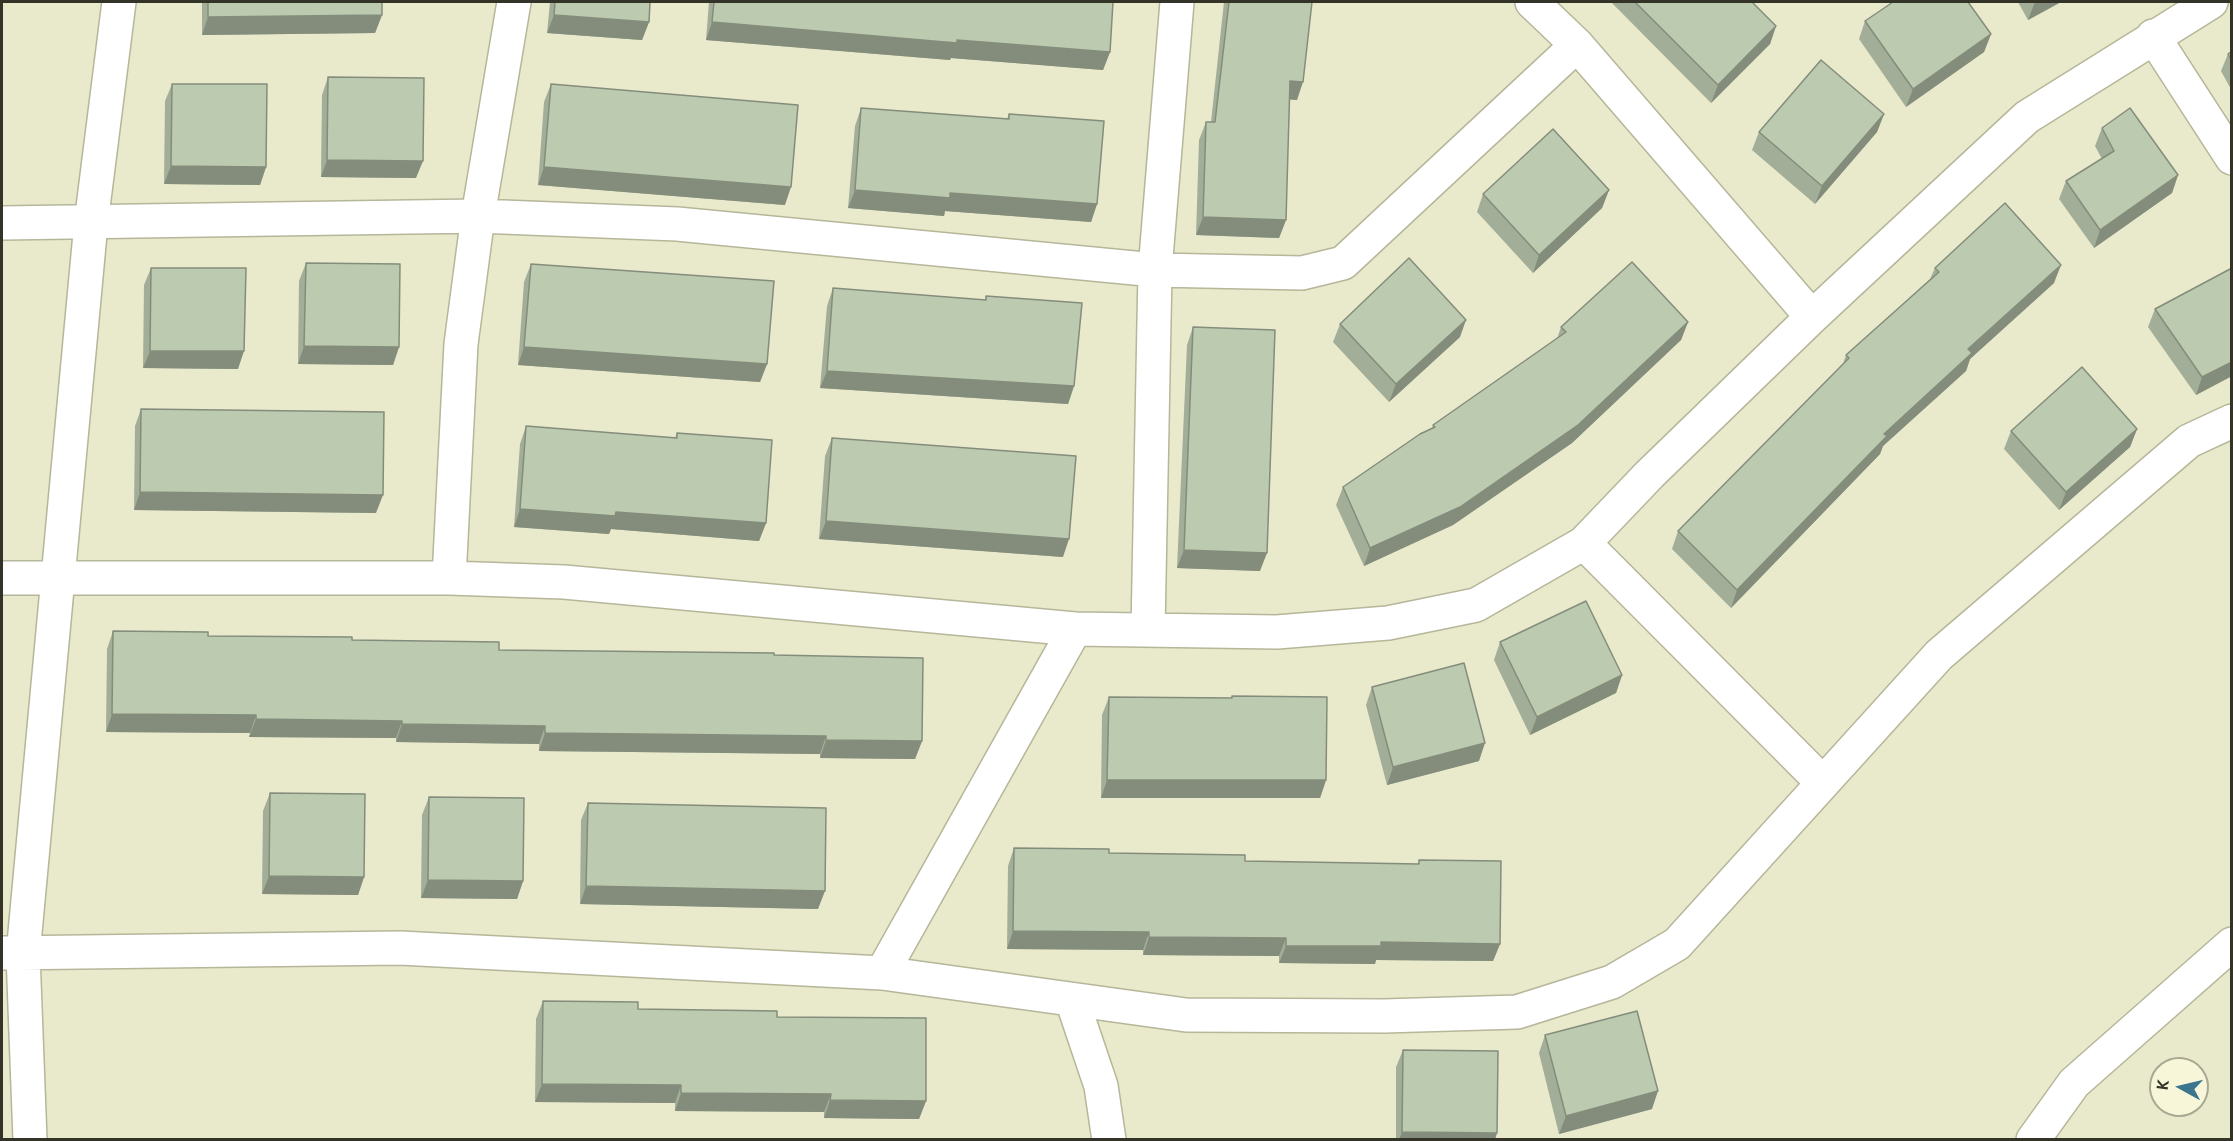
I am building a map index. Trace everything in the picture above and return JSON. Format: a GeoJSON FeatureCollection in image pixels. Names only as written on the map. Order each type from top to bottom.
{"type":"FeatureCollection","features":[{"type":"Feature","properties":{"kind":"street"},"geometry":{"type":"LineString","coordinates":[[30,1140],[12,954],[58,577],[91,223],[119,2]]}},
{"type":"Feature","properties":{"kind":"street"},"geometry":{"type":"LineString","coordinates":[[449,578],[461,344],[478,216],[514,2]]}},
{"type":"Feature","properties":{"kind":"street"},"geometry":{"type":"LineString","coordinates":[[1148,630],[1155,270],[1177,2]]}},
{"type":"Feature","properties":{"kind":"street"},"geometry":{"type":"LineString","coordinates":[[1532,2],[1577,45],[1812,317]]}},
{"type":"Feature","properties":{"kind":"street"},"geometry":{"type":"LineString","coordinates":[[2,578],[449,578],[564,582],[1075,629],[1276,632],[1388,623],[1476,605],[1584,543],[1650,474],[1812,317],[2027,117],[2153,36],[2211,2]]}},
{"type":"Feature","properties":{"kind":"street"},"geometry":{"type":"LineString","coordinates":[[2153,36],[2232,158]]}},
{"type":"Feature","properties":{"kind":"street"},"geometry":{"type":"LineString","coordinates":[[2,223],[478,216],[677,224],[1155,270],[1302,273],[1343,263],[1577,45]]}},
{"type":"Feature","properties":{"kind":"street"},"geometry":{"type":"LineString","coordinates":[[12,954],[400,948],[882,973],[1186,1015],[1384,1016],[1517,1012],[1612,982],[1677,944],[1940,655],[2189,441],[2232,421]]}},
{"type":"Feature","properties":{"kind":"street"},"geometry":{"type":"LineString","coordinates":[[1584,543],[1823,783]]}},
{"type":"Feature","properties":{"kind":"street"},"geometry":{"type":"LineString","coordinates":[[882,973],[1075,629]]}},
{"type":"Feature","properties":{"kind":"street"},"geometry":{"type":"LineString","coordinates":[[2032,1140],[2074,1083],[2232,944]]}},
{"type":"Feature","properties":{"kind":"street"},"geometry":{"type":"LineString","coordinates":[[1072,1000],[1101,1086],[1109,1140]]}},
{"type":"Feature","properties":{"kind":"building"},"geometry":{"type":"Polygon","coordinates":[[[208,2],[382,2],[382,15],[208,17],[208,2]]]}},
{"type":"Feature","properties":{"kind":"building"},"geometry":{"type":"Polygon","coordinates":[[[555,2],[650,2],[649,22],[554,15],[555,2]]]}},
{"type":"Feature","properties":{"kind":"building"},"geometry":{"type":"Polygon","coordinates":[[[714,2],[1113,2],[1110,52],[957,40],[957,43],[712,22],[714,2]]]}},
{"type":"Feature","properties":{"kind":"building"},"geometry":{"type":"Polygon","coordinates":[[[1229,2],[1312,2],[1303,82],[1290,81],[1286,220],[1203,217],[1206,122],[1215,122],[1229,2]]]}},
{"type":"Feature","properties":{"kind":"building"},"geometry":{"type":"Polygon","coordinates":[[[1635,2],[1752,2],[1776,26],[1718,85],[1635,2]]]}},
{"type":"Feature","properties":{"kind":"building"},"geometry":{"type":"Polygon","coordinates":[[[1893,2],[1968,2],[1991,34],[1913,89],[1865,21],[1893,2]]]}},
{"type":"Feature","properties":{"kind":"building"},"geometry":{"type":"Polygon","coordinates":[[[1821,60],[1884,114],[1822,186],[1759,132],[1821,60]]]}},
{"type":"Feature","properties":{"kind":"building"},"geometry":{"type":"Polygon","coordinates":[[[328,77],[424,78],[423,161],[327,160],[328,77]]]}},
{"type":"Feature","properties":{"kind":"building"},"geometry":{"type":"Polygon","coordinates":[[[172,84],[267,84],[266,167],[171,166],[172,84]]]}},
{"type":"Feature","properties":{"kind":"building"},"geometry":{"type":"Polygon","coordinates":[[[551,84],[798,105],[791,187],[544,167],[551,84]]]}},
{"type":"Feature","properties":{"kind":"building"},"geometry":{"type":"Polygon","coordinates":[[[861,108],[1009,119],[1009,114],[1104,121],[1097,204],[950,193],[950,198],[855,190],[861,108]]]}},
{"type":"Feature","properties":{"kind":"building"},"geometry":{"type":"Polygon","coordinates":[[[2130,108],[2178,175],[2100,230],[2066,181],[2114,151],[2102,128],[2130,108]]]}},
{"type":"Feature","properties":{"kind":"building"},"geometry":{"type":"Polygon","coordinates":[[[1553,129],[1609,190],[1539,255],[1483,194],[1553,129]]]}},
{"type":"Feature","properties":{"kind":"building"},"geometry":{"type":"Polygon","coordinates":[[[2005,203],[2061,265],[1968,349],[1972,353],[1884,434],[1887,436],[1737,590],[1678,531],[1849,358],[1846,355],[1939,272],[1935,268],[2005,203]]]}},
{"type":"Feature","properties":{"kind":"building"},"geometry":{"type":"Polygon","coordinates":[[[1409,258],[1466,320],[1396,384],[1340,324],[1409,258]]]}},
{"type":"Feature","properties":{"kind":"building"},"geometry":{"type":"Polygon","coordinates":[[[1632,262],[1688,322],[1578,425],[1460,507],[1370,548],[1343,487],[1420,434],[1435,427],[1433,425],[1566,332],[1561,327],[1632,262]]]}},
{"type":"Feature","properties":{"kind":"building"},"geometry":{"type":"Polygon","coordinates":[[[306,263],[400,264],[399,347],[304,346],[306,263]]]}},
{"type":"Feature","properties":{"kind":"building"},"geometry":{"type":"Polygon","coordinates":[[[531,264],[774,281],[767,364],[524,347],[531,264]]]}},
{"type":"Feature","properties":{"kind":"building"},"geometry":{"type":"Polygon","coordinates":[[[151,268],[246,268],[244,351],[150,351],[151,268]]]}},
{"type":"Feature","properties":{"kind":"building"},"geometry":{"type":"Polygon","coordinates":[[[2232,268],[2232,362],[2202,377],[2155,309],[2232,268]]]}},
{"type":"Feature","properties":{"kind":"building"},"geometry":{"type":"Polygon","coordinates":[[[833,288],[986,300],[986,296],[1082,303],[1074,386],[827,371],[833,288]]]}},
{"type":"Feature","properties":{"kind":"building"},"geometry":{"type":"Polygon","coordinates":[[[1193,327],[1275,330],[1267,553],[1184,550],[1193,327]]]}},
{"type":"Feature","properties":{"kind":"building"},"geometry":{"type":"Polygon","coordinates":[[[2082,367],[2137,429],[2066,492],[2011,431],[2082,367]]]}},
{"type":"Feature","properties":{"kind":"building"},"geometry":{"type":"Polygon","coordinates":[[[141,409],[384,412],[383,495],[140,492],[141,409]]]}},
{"type":"Feature","properties":{"kind":"building"},"geometry":{"type":"Polygon","coordinates":[[[526,426],[677,438],[677,433],[772,440],[766,523],[616,512],[615,516],[520,509],[526,426]]]}},
{"type":"Feature","properties":{"kind":"building"},"geometry":{"type":"Polygon","coordinates":[[[832,438],[1076,456],[1069,539],[826,521],[832,438]]]}},
{"type":"Feature","properties":{"kind":"building"},"geometry":{"type":"Polygon","coordinates":[[[1586,601],[1622,675],[1537,717],[1500,642],[1586,601]]]}},
{"type":"Feature","properties":{"kind":"building"},"geometry":{"type":"Polygon","coordinates":[[[113,631],[208,632],[208,636],[352,637],[352,640],[499,642],[499,650],[774,653],[774,655],[923,658],[922,741],[826,740],[826,736],[545,733],[545,726],[256,719],[256,715],[112,714],[113,631]]]}},
{"type":"Feature","properties":{"kind":"building"},"geometry":{"type":"Polygon","coordinates":[[[1464,663],[1485,743],[1393,767],[1372,687],[1464,663]]]}},
{"type":"Feature","properties":{"kind":"building"},"geometry":{"type":"Polygon","coordinates":[[[1232,696],[1327,697],[1326,780],[1107,780],[1109,697],[1232,698],[1232,696]]]}},
{"type":"Feature","properties":{"kind":"building"},"geometry":{"type":"Polygon","coordinates":[[[270,793],[365,794],[364,877],[269,876],[270,793]]]}},
{"type":"Feature","properties":{"kind":"building"},"geometry":{"type":"Polygon","coordinates":[[[429,797],[524,798],[523,881],[428,880],[429,797]]]}},
{"type":"Feature","properties":{"kind":"building"},"geometry":{"type":"Polygon","coordinates":[[[588,803],[826,808],[825,891],[586,886],[588,803]]]}},
{"type":"Feature","properties":{"kind":"building"},"geometry":{"type":"Polygon","coordinates":[[[1014,848],[1109,849],[1109,853],[1245,855],[1245,861],[1419,864],[1419,860],[1501,861],[1500,944],[1381,942],[1381,946],[1286,946],[1286,938],[1149,937],[1149,932],[1013,931],[1014,848]]]}},
{"type":"Feature","properties":{"kind":"building"},"geometry":{"type":"Polygon","coordinates":[[[543,1001],[638,1002],[638,1009],[777,1011],[777,1017],[926,1018],[926,1101],[830,1100],[831,1094],[681,1093],[681,1085],[542,1084],[543,1001]]]}},
{"type":"Feature","properties":{"kind":"building"},"geometry":{"type":"Polygon","coordinates":[[[1637,1011],[1658,1091],[1566,1116],[1545,1035],[1637,1011]]]}},
{"type":"Feature","properties":{"kind":"building"},"geometry":{"type":"Polygon","coordinates":[[[1403,1050],[1498,1051],[1497,1133],[1402,1132],[1403,1050]]]}}]}
